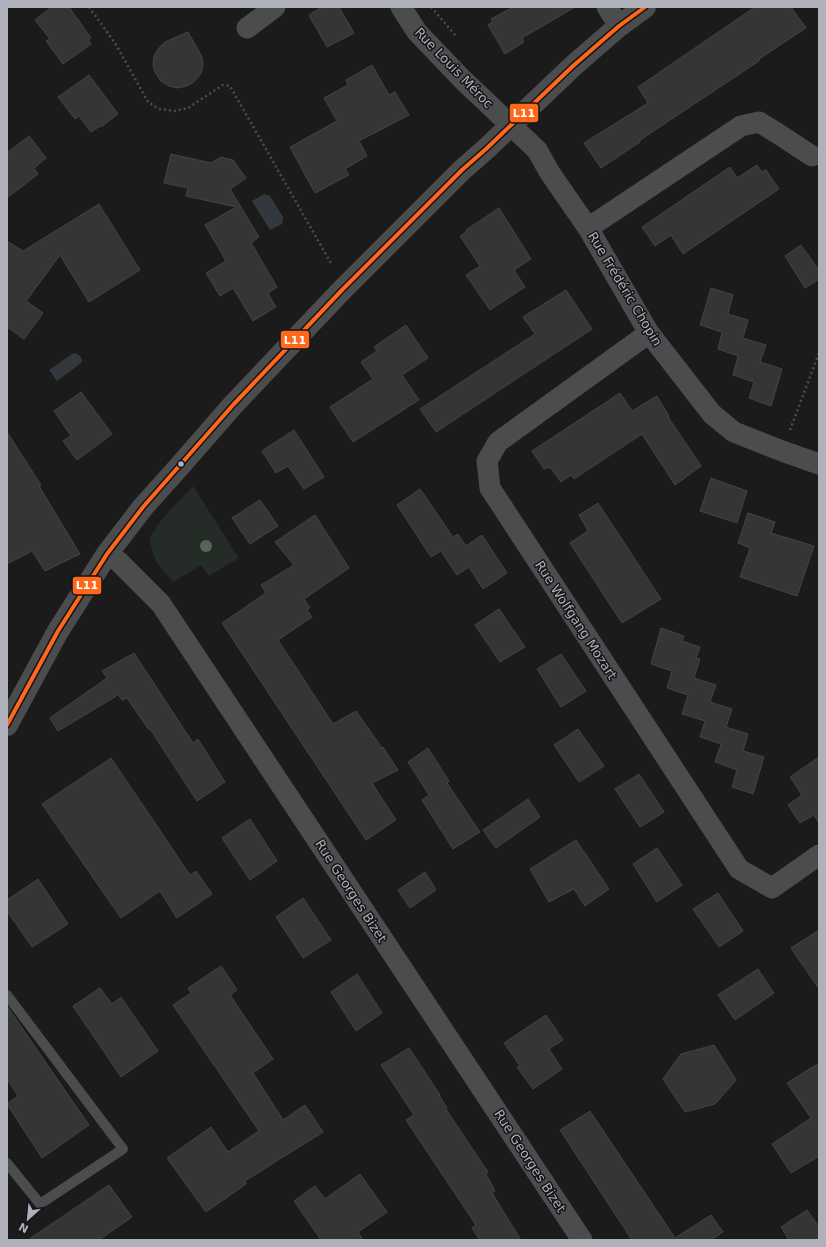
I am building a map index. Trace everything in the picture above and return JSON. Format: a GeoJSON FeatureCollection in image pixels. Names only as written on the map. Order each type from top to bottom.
{"type":"FeatureCollection","features":[{"type":"Feature","properties":{"kind":"street"},"geometry":{"type":"LineString","coordinates":[[247,28],[275,7]]}},
{"type":"Feature","properties":{"kind":"street","name":"Rue Louis Méroc"},"geometry":{"type":"LineString","coordinates":[[400,7],[417,32],[463,80],[511,126]]}},
{"type":"Feature","properties":{"kind":"street"},"geometry":{"type":"LineString","coordinates":[[607,7],[619,26]]}},
{"type":"Feature","properties":{"kind":"street"},"geometry":{"type":"LineString","coordinates":[[8,719],[58,631],[107,554],[143,507],[233,405],[337,295],[462,170],[511,126],[573,66],[619,26],[645,7]]}},
{"type":"Feature","properties":{"kind":"street"},"geometry":{"type":"LineString","coordinates":[[588,228],[741,126],[758,122],[812,156]]}},
{"type":"Feature","properties":{"kind":"street","name":"Rue Frédéric Chopin"},"geometry":{"type":"LineString","coordinates":[[511,126],[537,150],[550,173],[588,228],[649,333],[712,414],[734,432],[819,464]]}},
{"type":"Feature","properties":{"kind":"street","name":"Rue Wolfgang Mozart"},"geometry":{"type":"LineString","coordinates":[[649,333],[498,442],[487,461],[490,488],[738,870],[772,888],[819,855]]}},
{"type":"Feature","properties":{"kind":"street","name":"Rue Georges Bizet"},"geometry":{"type":"LineString","coordinates":[[107,554],[118,561],[162,604],[582,1240]]}},
{"type":"Feature","properties":{"kind":"lane"},"geometry":{"type":"LineString","coordinates":[[7,995],[123,1149],[40,1204],[7,1163]]}},
{"type":"Feature","properties":{"kind":"path"},"geometry":{"type":"LineString","coordinates":[[89,7],[115,43],[148,102],[159,109],[175,111],[188,108],[223,85],[230,86],[334,268]]}},
{"type":"Feature","properties":{"kind":"path"},"geometry":{"type":"LineString","coordinates":[[782,451],[819,353]]}},
{"type":"Feature","properties":{"kind":"shaded area"},"geometry":{"type":"Polygon","coordinates":[[[264,194],[270,196],[283,217],[282,224],[270,230],[252,201],[264,194]]]}},
{"type":"Feature","properties":{"kind":"shaded area"},"geometry":{"type":"Polygon","coordinates":[[[75,353],[80,356],[82,360],[81,363],[57,381],[49,370],[75,353]]]}},
{"type":"Feature","properties":{"kind":"shaded area"},"geometry":{"type":"Polygon","coordinates":[[[193,486],[239,558],[209,576],[201,565],[173,582],[156,562],[149,539],[161,520],[193,486]]]}},
{"type":"Feature","properties":{"kind":"building"},"geometry":{"type":"Polygon","coordinates":[[[52,7],[69,7],[91,38],[88,40],[91,44],[63,64],[46,41],[50,39],[35,20],[52,7]]]}},
{"type":"Feature","properties":{"kind":"building"},"geometry":{"type":"Polygon","coordinates":[[[322,7],[339,7],[354,33],[327,47],[309,15],[322,7]]]}},
{"type":"Feature","properties":{"kind":"building"},"geometry":{"type":"Polygon","coordinates":[[[513,7],[575,7],[522,38],[524,42],[505,54],[488,25],[493,22],[491,19],[513,7]]]}},
{"type":"Feature","properties":{"kind":"building"},"geometry":{"type":"Polygon","coordinates":[[[755,7],[791,7],[806,28],[601,168],[584,143],[648,103],[638,87],[755,7]]]}},
{"type":"Feature","properties":{"kind":"building"},"geometry":{"type":"Polygon","coordinates":[[[188,32],[202,57],[202,70],[194,82],[187,86],[178,88],[169,86],[161,81],[156,74],[153,66],[154,56],[165,42],[188,32]]]}},
{"type":"Feature","properties":{"kind":"building"},"geometry":{"type":"Polygon","coordinates":[[[372,65],[389,95],[395,92],[409,115],[359,141],[367,156],[345,169],[349,175],[315,193],[290,147],[337,121],[324,98],[348,85],[346,80],[372,65]]]}},
{"type":"Feature","properties":{"kind":"building"},"geometry":{"type":"Polygon","coordinates":[[[89,75],[118,114],[101,127],[100,126],[91,132],[79,116],[75,119],[58,97],[89,75]]]}},
{"type":"Feature","properties":{"kind":"building"},"geometry":{"type":"Polygon","coordinates":[[[29,136],[46,158],[34,168],[38,174],[7,198],[7,153],[29,136]]]}},
{"type":"Feature","properties":{"kind":"building"},"geometry":{"type":"Polygon","coordinates":[[[171,154],[211,163],[221,157],[233,160],[246,178],[230,189],[259,237],[251,243],[277,287],[268,293],[276,307],[253,321],[233,288],[220,296],[206,273],[226,261],[205,225],[236,207],[186,196],[188,188],[164,183],[171,154]]]}},
{"type":"Feature","properties":{"kind":"building"},"geometry":{"type":"Polygon","coordinates":[[[757,165],[762,172],[766,170],[779,189],[683,254],[671,235],[655,246],[642,227],[730,167],[737,178],[757,165]]]}},
{"type":"Feature","properties":{"kind":"building"},"geometry":{"type":"Polygon","coordinates":[[[99,204],[140,270],[89,302],[60,255],[26,301],[43,313],[24,339],[7,327],[7,241],[23,251],[99,204]]]}},
{"type":"Feature","properties":{"kind":"building"},"geometry":{"type":"Polygon","coordinates":[[[499,208],[531,259],[514,270],[525,287],[490,310],[466,275],[480,266],[460,236],[467,231],[466,230],[499,208]]]}},
{"type":"Feature","properties":{"kind":"building"},"geometry":{"type":"Polygon","coordinates":[[[801,245],[819,270],[819,279],[805,288],[785,256],[801,245]]]}},
{"type":"Feature","properties":{"kind":"building"},"geometry":{"type":"Polygon","coordinates":[[[711,288],[733,295],[728,314],[748,320],[743,338],[766,345],[760,362],[782,369],[771,406],[749,398],[754,382],[733,375],[738,356],[718,349],[722,332],[700,325],[711,288]]]}},
{"type":"Feature","properties":{"kind":"building"},"geometry":{"type":"Polygon","coordinates":[[[566,290],[592,329],[436,432],[420,409],[535,334],[523,317],[566,290]]]}},
{"type":"Feature","properties":{"kind":"building"},"geometry":{"type":"Polygon","coordinates":[[[406,325],[428,358],[402,375],[419,400],[353,442],[330,407],[373,379],[361,362],[377,351],[374,347],[406,325]]]}},
{"type":"Feature","properties":{"kind":"building"},"geometry":{"type":"Polygon","coordinates":[[[81,392],[112,434],[77,460],[63,441],[71,436],[54,411],[81,392]]]}},
{"type":"Feature","properties":{"kind":"building"},"geometry":{"type":"Polygon","coordinates":[[[620,393],[632,411],[657,396],[669,416],[668,417],[701,466],[675,485],[642,434],[574,479],[571,475],[561,482],[550,467],[544,469],[532,451],[620,393]]]}},
{"type":"Feature","properties":{"kind":"building"},"geometry":{"type":"Polygon","coordinates":[[[294,430],[324,477],[304,489],[288,466],[276,473],[262,451],[294,430]]]}},
{"type":"Feature","properties":{"kind":"building"},"geometry":{"type":"Polygon","coordinates":[[[7,432],[41,485],[39,486],[80,554],[45,571],[32,551],[7,564],[7,432]]]}},
{"type":"Feature","properties":{"kind":"building"},"geometry":{"type":"Polygon","coordinates":[[[711,478],[747,491],[737,523],[700,511],[711,478]]]}},
{"type":"Feature","properties":{"kind":"building"},"geometry":{"type":"Polygon","coordinates":[[[420,489],[453,537],[458,534],[466,546],[482,535],[507,573],[483,589],[469,567],[457,575],[441,551],[431,557],[397,505],[420,489]]]}},
{"type":"Feature","properties":{"kind":"building"},"geometry":{"type":"Polygon","coordinates":[[[260,500],[278,526],[250,544],[232,518],[260,500]]]}},
{"type":"Feature","properties":{"kind":"building"},"geometry":{"type":"Polygon","coordinates":[[[598,503],[661,599],[622,623],[570,543],[588,531],[579,515],[598,503]]]}},
{"type":"Feature","properties":{"kind":"building"},"geometry":{"type":"Polygon","coordinates":[[[748,513],[775,522],[771,533],[814,546],[797,596],[740,577],[750,548],[738,543],[748,513]]]}},
{"type":"Feature","properties":{"kind":"building"},"geometry":{"type":"Polygon","coordinates":[[[315,515],[349,568],[304,599],[310,608],[307,610],[312,617],[278,640],[333,724],[356,711],[398,770],[372,783],[396,820],[366,840],[222,623],[266,593],[261,585],[294,565],[275,542],[315,515]]]}},
{"type":"Feature","properties":{"kind":"building"},"geometry":{"type":"Polygon","coordinates":[[[499,609],[525,647],[500,662],[475,625],[499,609]]]}},
{"type":"Feature","properties":{"kind":"building"},"geometry":{"type":"Polygon","coordinates":[[[661,628],[684,636],[682,641],[700,647],[696,658],[700,659],[694,678],[716,685],[710,702],[732,709],[726,727],[748,734],[743,751],[764,757],[753,794],[732,787],[737,770],[715,762],[721,744],[700,737],[705,721],[682,714],[688,695],[667,688],[672,671],[651,664],[661,628]]]}},
{"type":"Feature","properties":{"kind":"building"},"geometry":{"type":"Polygon","coordinates":[[[134,653],[193,743],[198,739],[225,782],[197,801],[150,729],[149,730],[127,698],[122,700],[118,695],[58,731],[50,718],[107,678],[102,671],[134,653]]]}},
{"type":"Feature","properties":{"kind":"building"},"geometry":{"type":"Polygon","coordinates":[[[561,654],[586,691],[561,707],[537,669],[561,654]]]}},
{"type":"Feature","properties":{"kind":"building"},"geometry":{"type":"Polygon","coordinates":[[[578,729],[604,766],[579,782],[554,745],[578,729]]]}},
{"type":"Feature","properties":{"kind":"building"},"geometry":{"type":"Polygon","coordinates":[[[428,748],[449,781],[447,783],[480,832],[453,849],[422,800],[429,795],[408,762],[428,748]]]}},
{"type":"Feature","properties":{"kind":"building"},"geometry":{"type":"Polygon","coordinates":[[[819,757],[819,823],[814,815],[800,823],[788,805],[802,795],[790,777],[819,757]]]}},
{"type":"Feature","properties":{"kind":"building"},"geometry":{"type":"Polygon","coordinates":[[[111,758],[190,875],[196,871],[212,894],[177,918],[160,891],[121,918],[42,804],[111,758]]]}},
{"type":"Feature","properties":{"kind":"building"},"geometry":{"type":"Polygon","coordinates":[[[639,774],[664,812],[640,827],[615,789],[639,774]]]}},
{"type":"Feature","properties":{"kind":"building"},"geometry":{"type":"Polygon","coordinates":[[[528,799],[540,817],[496,848],[483,830],[528,799]]]}},
{"type":"Feature","properties":{"kind":"building"},"geometry":{"type":"Polygon","coordinates":[[[250,819],[277,861],[250,880],[222,838],[250,819]]]}},
{"type":"Feature","properties":{"kind":"building"},"geometry":{"type":"Polygon","coordinates":[[[576,840],[609,889],[585,906],[574,889],[549,902],[530,869],[576,840]]]}},
{"type":"Feature","properties":{"kind":"building"},"geometry":{"type":"Polygon","coordinates":[[[657,848],[682,885],[657,902],[633,864],[657,848]]]}},
{"type":"Feature","properties":{"kind":"building"},"geometry":{"type":"Polygon","coordinates":[[[425,872],[436,890],[410,908],[398,890],[425,872]]]}},
{"type":"Feature","properties":{"kind":"building"},"geometry":{"type":"Polygon","coordinates":[[[38,879],[68,924],[32,947],[7,911],[7,900],[38,879]]]}},
{"type":"Feature","properties":{"kind":"building"},"geometry":{"type":"Polygon","coordinates":[[[718,893],[743,931],[719,947],[693,909],[718,893]]]}},
{"type":"Feature","properties":{"kind":"building"},"geometry":{"type":"Polygon","coordinates":[[[303,898],[331,940],[303,958],[276,917],[303,898]]]}},
{"type":"Feature","properties":{"kind":"building"},"geometry":{"type":"Polygon","coordinates":[[[819,930],[819,989],[791,948],[819,930]]]}},
{"type":"Feature","properties":{"kind":"building"},"geometry":{"type":"Polygon","coordinates":[[[221,966],[237,990],[230,995],[273,1059],[253,1073],[283,1120],[305,1105],[323,1132],[245,1181],[246,1184],[206,1212],[167,1158],[211,1127],[228,1152],[259,1131],[173,1005],[191,993],[188,988],[221,966]]]}},
{"type":"Feature","properties":{"kind":"building"},"geometry":{"type":"Polygon","coordinates":[[[758,969],[774,993],[735,1020],[718,995],[758,969]]]}},
{"type":"Feature","properties":{"kind":"building"},"geometry":{"type":"Polygon","coordinates":[[[357,974],[382,1013],[356,1031],[331,992],[357,974]]]}},
{"type":"Feature","properties":{"kind":"building"},"geometry":{"type":"Polygon","coordinates":[[[100,988],[112,1004],[121,997],[158,1051],[121,1077],[73,1006],[100,988]]]}},
{"type":"Feature","properties":{"kind":"building"},"geometry":{"type":"Polygon","coordinates":[[[7,1006],[89,1125],[42,1158],[7,1104],[18,1096],[7,1079],[7,1006]]]}},
{"type":"Feature","properties":{"kind":"building"},"geometry":{"type":"Polygon","coordinates":[[[546,1015],[563,1040],[549,1049],[562,1069],[533,1089],[517,1067],[520,1066],[504,1043],[546,1015]]]}},
{"type":"Feature","properties":{"kind":"building"},"geometry":{"type":"Polygon","coordinates":[[[714,1045],[736,1080],[715,1104],[685,1112],[663,1079],[681,1054],[714,1045]]]}},
{"type":"Feature","properties":{"kind":"building"},"geometry":{"type":"Polygon","coordinates":[[[409,1048],[440,1095],[447,1108],[446,1109],[488,1172],[486,1174],[495,1191],[492,1193],[521,1240],[480,1240],[472,1228],[476,1225],[406,1120],[414,1115],[381,1065],[409,1048]]]}},
{"type":"Feature","properties":{"kind":"building"},"geometry":{"type":"Polygon","coordinates":[[[819,1063],[819,1156],[791,1173],[772,1144],[811,1118],[787,1083],[819,1063]]]}},
{"type":"Feature","properties":{"kind":"building"},"geometry":{"type":"Polygon","coordinates":[[[590,1111],[675,1238],[711,1215],[723,1232],[711,1240],[632,1240],[560,1130],[590,1111]]]}},
{"type":"Feature","properties":{"kind":"building"},"geometry":{"type":"Polygon","coordinates":[[[360,1174],[387,1212],[358,1232],[363,1240],[321,1240],[294,1201],[315,1186],[325,1199],[360,1174]]]}},
{"type":"Feature","properties":{"kind":"building"},"geometry":{"type":"Polygon","coordinates":[[[109,1185],[132,1217],[99,1240],[28,1240],[109,1185]]]}},
{"type":"Feature","properties":{"kind":"building"},"geometry":{"type":"Polygon","coordinates":[[[807,1210],[819,1227],[819,1240],[789,1240],[781,1227],[807,1210]]]}},
{"type":"Feature","properties":{"kind":"transit line","name":"L11"},"geometry":{"type":"LineString","coordinates":[[7,725],[58,631],[107,554],[143,507],[233,405],[342,290],[462,170],[573,66],[619,26],[645,7]]}}]}
